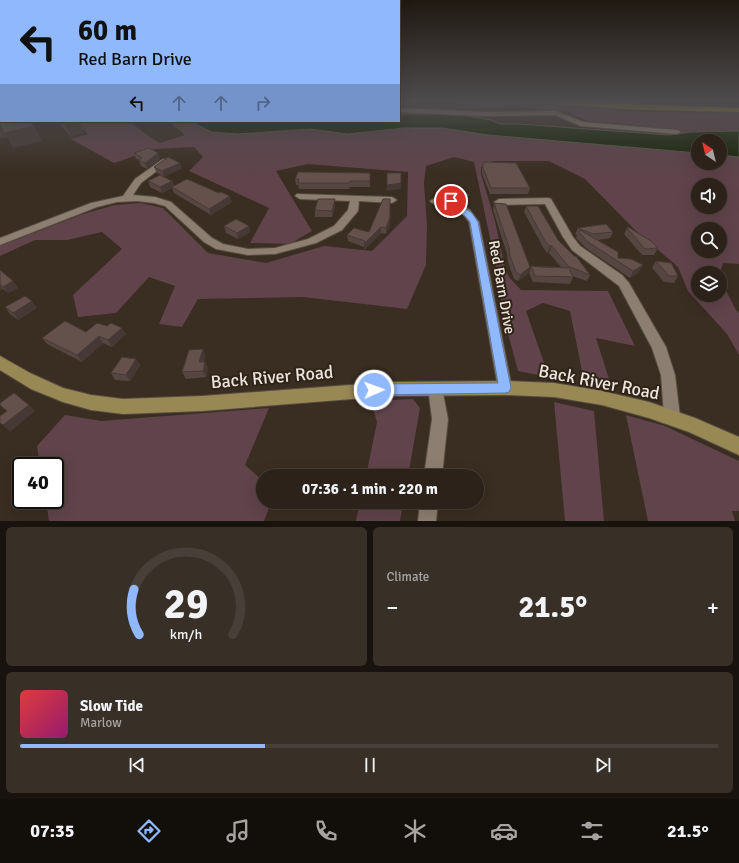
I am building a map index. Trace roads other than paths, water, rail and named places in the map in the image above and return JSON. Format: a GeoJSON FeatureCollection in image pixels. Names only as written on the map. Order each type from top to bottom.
{"type":"FeatureCollection","features":[{"type":"Feature","properties":{"kind":"street"},"geometry":{"type":"LineString","coordinates":[[598,126],[677,132]]}},
{"type":"Feature","properties":{"kind":"street"},"geometry":{"type":"LineString","coordinates":[[127,198],[130,191],[138,181],[169,159]]}},
{"type":"Feature","properties":{"kind":"street"},"geometry":{"type":"LineString","coordinates":[[435,201],[451,201],[463,195]]}},
{"type":"Feature","properties":{"kind":"street"},"geometry":{"type":"LineString","coordinates":[[300,196],[392,200]]}},
{"type":"Feature","properties":{"kind":"street"},"geometry":{"type":"LineString","coordinates":[[0,242],[94,205],[127,198],[147,198],[168,204],[175,208],[208,240],[220,247],[237,251],[261,252],[295,247],[330,232],[340,225],[353,211],[356,198]]}},
{"type":"Feature","properties":{"kind":"street","name":"Red Barn Drive"},"geometry":{"type":"LineString","coordinates":[[451,201],[469,215],[474,222],[505,388]]}},
{"type":"Feature","properties":{"kind":"street"},"geometry":{"type":"LineString","coordinates":[[499,202],[548,201],[570,241],[577,249],[617,276],[623,283],[659,347],[668,375],[672,416]]}},
{"type":"Feature","properties":{"kind":"street","name":"Back River Road"},"geometry":{"type":"LineString","coordinates":[[0,362],[25,378],[61,395],[106,405],[172,405],[349,391],[435,388],[554,390],[621,403],[672,416],[739,446]]}},
{"type":"Feature","properties":{"kind":"street"},"geometry":{"type":"LineString","coordinates":[[434,469],[440,419],[435,388]]}},
{"type":"Feature","properties":{"kind":"street"},"geometry":{"type":"LineString","coordinates":[[427,521],[428,509]]}}]}
